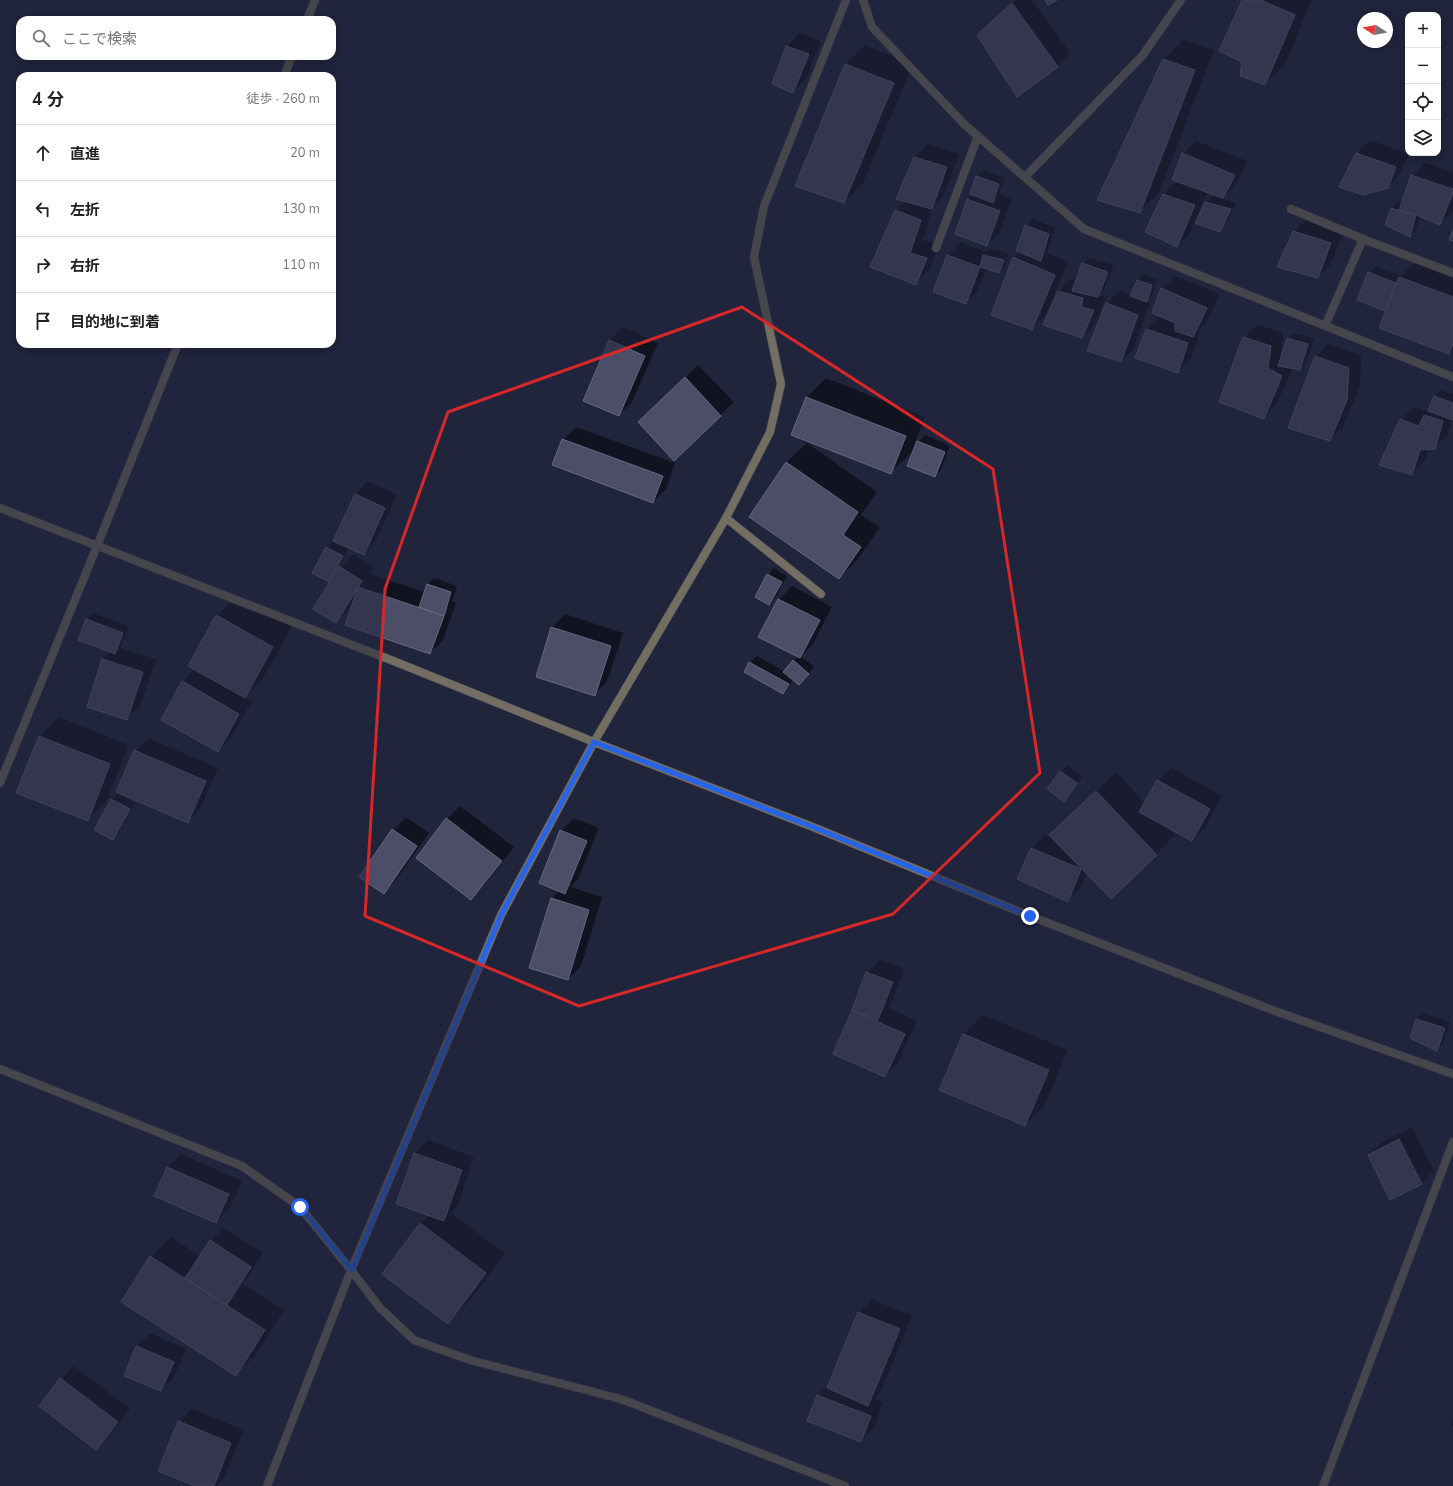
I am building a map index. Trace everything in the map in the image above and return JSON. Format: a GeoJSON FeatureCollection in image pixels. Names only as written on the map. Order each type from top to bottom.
{"type":"FeatureCollection","features":[{"type":"Feature","properties":{"kind":"street"},"geometry":{"type":"LineString","coordinates":[[309,16],[315,0]]}},
{"type":"Feature","properties":{"kind":"street"},"geometry":{"type":"LineString","coordinates":[[267,1486],[352,1270],[501,915],[594,742],[726,518],[770,432],[781,384],[754,257],[764,206],[846,0]]}},
{"type":"Feature","properties":{"kind":"street"},"geometry":{"type":"LineString","coordinates":[[863,0],[872,27],[964,124],[1084,229],[1453,377]]}},
{"type":"Feature","properties":{"kind":"street"},"geometry":{"type":"LineString","coordinates":[[1025,177],[1143,55],[1181,0]]}},
{"type":"Feature","properties":{"kind":"street"},"geometry":{"type":"LineString","coordinates":[[286,72],[290,60]]}},
{"type":"Feature","properties":{"kind":"street"},"geometry":{"type":"LineString","coordinates":[[936,248],[978,136]]}},
{"type":"Feature","properties":{"kind":"street"},"geometry":{"type":"LineString","coordinates":[[1291,210],[1453,273]]}},
{"type":"Feature","properties":{"kind":"street"},"geometry":{"type":"LineString","coordinates":[[1326,326],[1363,238]]}},
{"type":"Feature","properties":{"kind":"street"},"geometry":{"type":"LineString","coordinates":[[0,784],[176,348]]}},
{"type":"Feature","properties":{"kind":"street"},"geometry":{"type":"LineString","coordinates":[[0,508],[396,662],[594,742],[813,827],[1030,916],[1275,1011],[1453,1074]]}},
{"type":"Feature","properties":{"kind":"street"},"geometry":{"type":"LineString","coordinates":[[726,518],[821,594]]}},
{"type":"Feature","properties":{"kind":"street"},"geometry":{"type":"LineString","coordinates":[[0,1069],[242,1166],[300,1207],[352,1270],[380,1308],[414,1340],[470,1360],[622,1399],[845,1486]]}},
{"type":"Feature","properties":{"kind":"street"},"geometry":{"type":"LineString","coordinates":[[1323,1486],[1453,1142]]}},
{"type":"Feature","properties":{"kind":"highlighted area"},"geometry":{"type":"Polygon","coordinates":[[[742,307],[993,469],[1040,773],[893,914],[579,1006],[365,916],[385,589],[448,412],[742,307]]]}},
{"type":"Feature","properties":{"kind":"building"},"geometry":{"type":"Polygon","coordinates":[[[1045,0],[1057,0],[1048,5],[1045,0]]]}},
{"type":"Feature","properties":{"kind":"building"},"geometry":{"type":"Polygon","coordinates":[[[1242,0],[1261,0],[1295,15],[1265,85],[1240,76],[1242,62],[1219,51],[1242,0]]]}},
{"type":"Feature","properties":{"kind":"building"},"geometry":{"type":"Polygon","coordinates":[[[1012,3],[1058,67],[1017,97],[977,35],[1012,3]]]}},
{"type":"Feature","properties":{"kind":"building"},"geometry":{"type":"Polygon","coordinates":[[[786,46],[809,54],[793,93],[772,84],[786,46]]]}},
{"type":"Feature","properties":{"kind":"building"},"geometry":{"type":"Polygon","coordinates":[[[1163,59],[1195,70],[1140,213],[1097,200],[1163,59]]]}},
{"type":"Feature","properties":{"kind":"building"},"geometry":{"type":"Polygon","coordinates":[[[845,64],[894,83],[844,203],[795,186],[845,64]]]}},
{"type":"Feature","properties":{"kind":"building"},"geometry":{"type":"Polygon","coordinates":[[[1182,153],[1235,175],[1223,198],[1172,180],[1182,153]]]}},
{"type":"Feature","properties":{"kind":"building"},"geometry":{"type":"Polygon","coordinates":[[[1356,153],[1396,167],[1388,188],[1363,195],[1339,187],[1356,153]]]}},
{"type":"Feature","properties":{"kind":"building"},"geometry":{"type":"Polygon","coordinates":[[[914,157],[947,167],[932,209],[896,199],[914,157]]]}},
{"type":"Feature","properties":{"kind":"building"},"geometry":{"type":"Polygon","coordinates":[[[1411,175],[1453,189],[1453,193],[1440,225],[1399,210],[1411,175]]]}},
{"type":"Feature","properties":{"kind":"building"},"geometry":{"type":"Polygon","coordinates":[[[976,176],[999,184],[993,203],[970,194],[976,176]]]}},
{"type":"Feature","properties":{"kind":"building"},"geometry":{"type":"Polygon","coordinates":[[[1163,194],[1195,205],[1177,247],[1145,232],[1163,194]]]}},
{"type":"Feature","properties":{"kind":"building"},"geometry":{"type":"Polygon","coordinates":[[[967,199],[1000,211],[987,246],[955,234],[967,199]]]}},
{"type":"Feature","properties":{"kind":"building"},"geometry":{"type":"Polygon","coordinates":[[[1205,202],[1231,209],[1220,232],[1195,223],[1205,202]]]}},
{"type":"Feature","properties":{"kind":"building"},"geometry":{"type":"Polygon","coordinates":[[[1391,208],[1416,215],[1410,237],[1385,225],[1391,208]]]}},
{"type":"Feature","properties":{"kind":"building"},"geometry":{"type":"Polygon","coordinates":[[[895,210],[921,220],[910,253],[927,258],[916,285],[870,267],[895,210]]]}},
{"type":"Feature","properties":{"kind":"building"},"geometry":{"type":"Polygon","coordinates":[[[1025,225],[1049,234],[1041,261],[1016,251],[1025,225]]]}},
{"type":"Feature","properties":{"kind":"building"},"geometry":{"type":"Polygon","coordinates":[[[1453,229],[1453,241],[1449,240],[1453,229]]]}},
{"type":"Feature","properties":{"kind":"building"},"geometry":{"type":"Polygon","coordinates":[[[1293,231],[1331,243],[1318,278],[1277,267],[1293,231]]]}},
{"type":"Feature","properties":{"kind":"building"},"geometry":{"type":"Polygon","coordinates":[[[947,255],[980,267],[966,304],[933,292],[947,255]]]}},
{"type":"Feature","properties":{"kind":"building"},"geometry":{"type":"Polygon","coordinates":[[[983,255],[1004,260],[999,273],[980,267],[983,255]]]}},
{"type":"Feature","properties":{"kind":"building"},"geometry":{"type":"Polygon","coordinates":[[[1013,257],[1055,275],[1032,330],[991,315],[1013,257]]]}},
{"type":"Feature","properties":{"kind":"building"},"geometry":{"type":"Polygon","coordinates":[[[1082,263],[1108,272],[1098,297],[1072,291],[1082,263]]]}},
{"type":"Feature","properties":{"kind":"building"},"geometry":{"type":"Polygon","coordinates":[[[1368,272],[1396,283],[1385,311],[1357,300],[1368,272]]]}},
{"type":"Feature","properties":{"kind":"building"},"geometry":{"type":"Polygon","coordinates":[[[1399,277],[1453,297],[1453,344],[1449,354],[1379,328],[1399,277]]]}},
{"type":"Feature","properties":{"kind":"building"},"geometry":{"type":"Polygon","coordinates":[[[1137,280],[1152,285],[1147,302],[1130,296],[1137,280]]]}},
{"type":"Feature","properties":{"kind":"building"},"geometry":{"type":"Polygon","coordinates":[[[1161,288],[1207,308],[1193,337],[1175,331],[1175,323],[1152,313],[1161,288]]]}},
{"type":"Feature","properties":{"kind":"building"},"geometry":{"type":"Polygon","coordinates":[[[1058,291],[1083,298],[1081,307],[1094,310],[1082,338],[1043,325],[1058,291]]]}},
{"type":"Feature","properties":{"kind":"building"},"geometry":{"type":"Polygon","coordinates":[[[1106,303],[1138,315],[1121,362],[1087,351],[1106,303]]]}},
{"type":"Feature","properties":{"kind":"building"},"geometry":{"type":"Polygon","coordinates":[[[1146,329],[1188,343],[1178,373],[1135,358],[1146,329]]]}},
{"type":"Feature","properties":{"kind":"building"},"geometry":{"type":"Polygon","coordinates":[[[1243,337],[1271,346],[1268,368],[1282,376],[1264,419],[1219,402],[1243,337]]]}},
{"type":"Feature","properties":{"kind":"building"},"geometry":{"type":"Polygon","coordinates":[[[1287,338],[1308,344],[1300,370],[1278,366],[1287,338]]]}},
{"type":"Feature","properties":{"kind":"building"},"geometry":{"type":"Polygon","coordinates":[[[609,340],[645,356],[619,416],[583,401],[609,340]]]}},
{"type":"Feature","properties":{"kind":"building"},"geometry":{"type":"Polygon","coordinates":[[[1315,356],[1349,368],[1347,400],[1330,441],[1288,428],[1315,356]]]}},
{"type":"Feature","properties":{"kind":"building"},"geometry":{"type":"Polygon","coordinates":[[[685,377],[721,416],[674,461],[638,422],[685,377]]]}},
{"type":"Feature","properties":{"kind":"building"},"geometry":{"type":"Polygon","coordinates":[[[1434,396],[1453,403],[1453,420],[1428,411],[1434,396]]]}},
{"type":"Feature","properties":{"kind":"building"},"geometry":{"type":"Polygon","coordinates":[[[806,397],[906,436],[891,474],[791,435],[806,397]]]}},
{"type":"Feature","properties":{"kind":"building"},"geometry":{"type":"Polygon","coordinates":[[[1424,415],[1443,421],[1435,449],[1420,450],[1412,475],[1379,465],[1400,419],[1419,426],[1424,415]]]}},
{"type":"Feature","properties":{"kind":"building"},"geometry":{"type":"Polygon","coordinates":[[[562,439],[663,476],[653,503],[552,465],[562,439]]]}},
{"type":"Feature","properties":{"kind":"building"},"geometry":{"type":"Polygon","coordinates":[[[917,441],[945,452],[935,477],[907,466],[917,441]]]}},
{"type":"Feature","properties":{"kind":"building"},"geometry":{"type":"Polygon","coordinates":[[[786,462],[858,512],[843,535],[861,547],[839,579],[749,517],[786,462]]]}},
{"type":"Feature","properties":{"kind":"building"},"geometry":{"type":"Polygon","coordinates":[[[355,494],[385,508],[364,555],[333,541],[355,494]]]}},
{"type":"Feature","properties":{"kind":"building"},"geometry":{"type":"Polygon","coordinates":[[[326,547],[343,556],[329,582],[312,573],[326,547]]]}},
{"type":"Feature","properties":{"kind":"building"},"geometry":{"type":"Polygon","coordinates":[[[339,566],[362,581],[336,623],[313,609],[339,566]]]}},
{"type":"Feature","properties":{"kind":"building"},"geometry":{"type":"Polygon","coordinates":[[[767,574],[782,582],[769,605],[755,597],[767,574]]]}},
{"type":"Feature","properties":{"kind":"building"},"geometry":{"type":"Polygon","coordinates":[[[427,584],[451,592],[444,616],[419,607],[427,584]]]}},
{"type":"Feature","properties":{"kind":"building"},"geometry":{"type":"Polygon","coordinates":[[[358,587],[444,616],[430,654],[345,625],[358,587]]]}},
{"type":"Feature","properties":{"kind":"building"},"geometry":{"type":"Polygon","coordinates":[[[778,599],[820,620],[800,658],[758,637],[778,599]]]}},
{"type":"Feature","properties":{"kind":"building"},"geometry":{"type":"Polygon","coordinates":[[[216,615],[273,647],[245,698],[188,666],[216,615]]]}},
{"type":"Feature","properties":{"kind":"building"},"geometry":{"type":"Polygon","coordinates":[[[86,619],[123,633],[115,654],[78,640],[86,619]]]}},
{"type":"Feature","properties":{"kind":"building"},"geometry":{"type":"Polygon","coordinates":[[[551,627],[611,646],[595,696],[536,677],[551,627]]]}},
{"type":"Feature","properties":{"kind":"building"},"geometry":{"type":"Polygon","coordinates":[[[102,659],[143,672],[127,720],[87,707],[102,659]]]}},
{"type":"Feature","properties":{"kind":"building"},"geometry":{"type":"Polygon","coordinates":[[[793,660],[809,674],[799,685],[783,672],[793,660]]]}},
{"type":"Feature","properties":{"kind":"building"},"geometry":{"type":"Polygon","coordinates":[[[749,662],[789,684],[783,694],[744,672],[749,662]]]}},
{"type":"Feature","properties":{"kind":"building"},"geometry":{"type":"Polygon","coordinates":[[[182,681],[239,714],[218,752],[161,720],[182,681]]]}},
{"type":"Feature","properties":{"kind":"building"},"geometry":{"type":"Polygon","coordinates":[[[39,736],[110,764],[88,821],[16,793],[39,736]]]}},
{"type":"Feature","properties":{"kind":"building"},"geometry":{"type":"Polygon","coordinates":[[[134,750],[206,781],[188,823],[116,792],[134,750]]]}},
{"type":"Feature","properties":{"kind":"building"},"geometry":{"type":"Polygon","coordinates":[[[1060,771],[1077,783],[1064,802],[1047,789],[1060,771]]]}},
{"type":"Feature","properties":{"kind":"building"},"geometry":{"type":"Polygon","coordinates":[[[1157,780],[1210,809],[1192,841],[1139,812],[1157,780]]]}},
{"type":"Feature","properties":{"kind":"building"},"geometry":{"type":"Polygon","coordinates":[[[1096,791],[1157,855],[1111,899],[1049,835],[1096,791]]]}},
{"type":"Feature","properties":{"kind":"building"},"geometry":{"type":"Polygon","coordinates":[[[111,799],[130,809],[113,840],[94,830],[111,799]]]}},
{"type":"Feature","properties":{"kind":"building"},"geometry":{"type":"Polygon","coordinates":[[[446,818],[502,861],[471,900],[416,858],[446,818]]]}},
{"type":"Feature","properties":{"kind":"building"},"geometry":{"type":"Polygon","coordinates":[[[392,829],[417,846],[384,894],[359,877],[392,829]]]}},
{"type":"Feature","properties":{"kind":"building"},"geometry":{"type":"Polygon","coordinates":[[[560,830],[587,841],[565,894],[539,883],[560,830]]]}},
{"type":"Feature","properties":{"kind":"building"},"geometry":{"type":"Polygon","coordinates":[[[1031,848],[1081,869],[1068,902],[1017,879],[1031,848]]]}},
{"type":"Feature","properties":{"kind":"building"},"geometry":{"type":"Polygon","coordinates":[[[551,898],[589,910],[568,980],[529,968],[551,898]]]}},
{"type":"Feature","properties":{"kind":"building"},"geometry":{"type":"Polygon","coordinates":[[[866,972],[893,982],[878,1020],[852,1010],[866,972]]]}},
{"type":"Feature","properties":{"kind":"building"},"geometry":{"type":"Polygon","coordinates":[[[852,1010],[905,1034],[885,1077],[833,1054],[852,1010]]]}},
{"type":"Feature","properties":{"kind":"building"},"geometry":{"type":"Polygon","coordinates":[[[1416,1019],[1445,1028],[1437,1051],[1410,1038],[1416,1019]]]}},
{"type":"Feature","properties":{"kind":"building"},"geometry":{"type":"Polygon","coordinates":[[[963,1034],[1049,1070],[1025,1126],[939,1090],[963,1034]]]}},
{"type":"Feature","properties":{"kind":"building"},"geometry":{"type":"Polygon","coordinates":[[[1399,1139],[1422,1184],[1390,1200],[1368,1155],[1399,1139]]]}},
{"type":"Feature","properties":{"kind":"building"},"geometry":{"type":"Polygon","coordinates":[[[414,1153],[462,1170],[444,1221],[396,1204],[414,1153]]]}},
{"type":"Feature","properties":{"kind":"building"},"geometry":{"type":"Polygon","coordinates":[[[167,1167],[229,1194],[216,1223],[154,1196],[167,1167]]]}},
{"type":"Feature","properties":{"kind":"building"},"geometry":{"type":"Polygon","coordinates":[[[420,1223],[486,1273],[448,1324],[382,1274],[420,1223]]]}},
{"type":"Feature","properties":{"kind":"building"},"geometry":{"type":"Polygon","coordinates":[[[210,1240],[251,1267],[227,1305],[185,1278],[210,1240]]]}},
{"type":"Feature","properties":{"kind":"building"},"geometry":{"type":"Polygon","coordinates":[[[150,1256],[265,1330],[236,1376],[121,1302],[150,1256]]]}},
{"type":"Feature","properties":{"kind":"building"},"geometry":{"type":"Polygon","coordinates":[[[858,1312],[900,1329],[868,1406],[827,1388],[858,1312]]]}},
{"type":"Feature","properties":{"kind":"building"},"geometry":{"type":"Polygon","coordinates":[[[136,1346],[174,1362],[161,1391],[124,1376],[136,1346]]]}},
{"type":"Feature","properties":{"kind":"building"},"geometry":{"type":"Polygon","coordinates":[[[60,1378],[118,1422],[96,1450],[39,1406],[60,1378]]]}},
{"type":"Feature","properties":{"kind":"building"},"geometry":{"type":"Polygon","coordinates":[[[817,1395],[871,1416],[861,1442],[807,1421],[817,1395]]]}},
{"type":"Feature","properties":{"kind":"building"},"geometry":{"type":"Polygon","coordinates":[[[178,1421],[231,1443],[214,1486],[195,1486],[158,1471],[178,1421]]]}},
{"type":"Feature","properties":{"kind":"route"},"geometry":{"type":"LineString","coordinates":[[300,1207],[352,1270],[501,915],[594,742],[813,827],[1030,916]]}}]}
